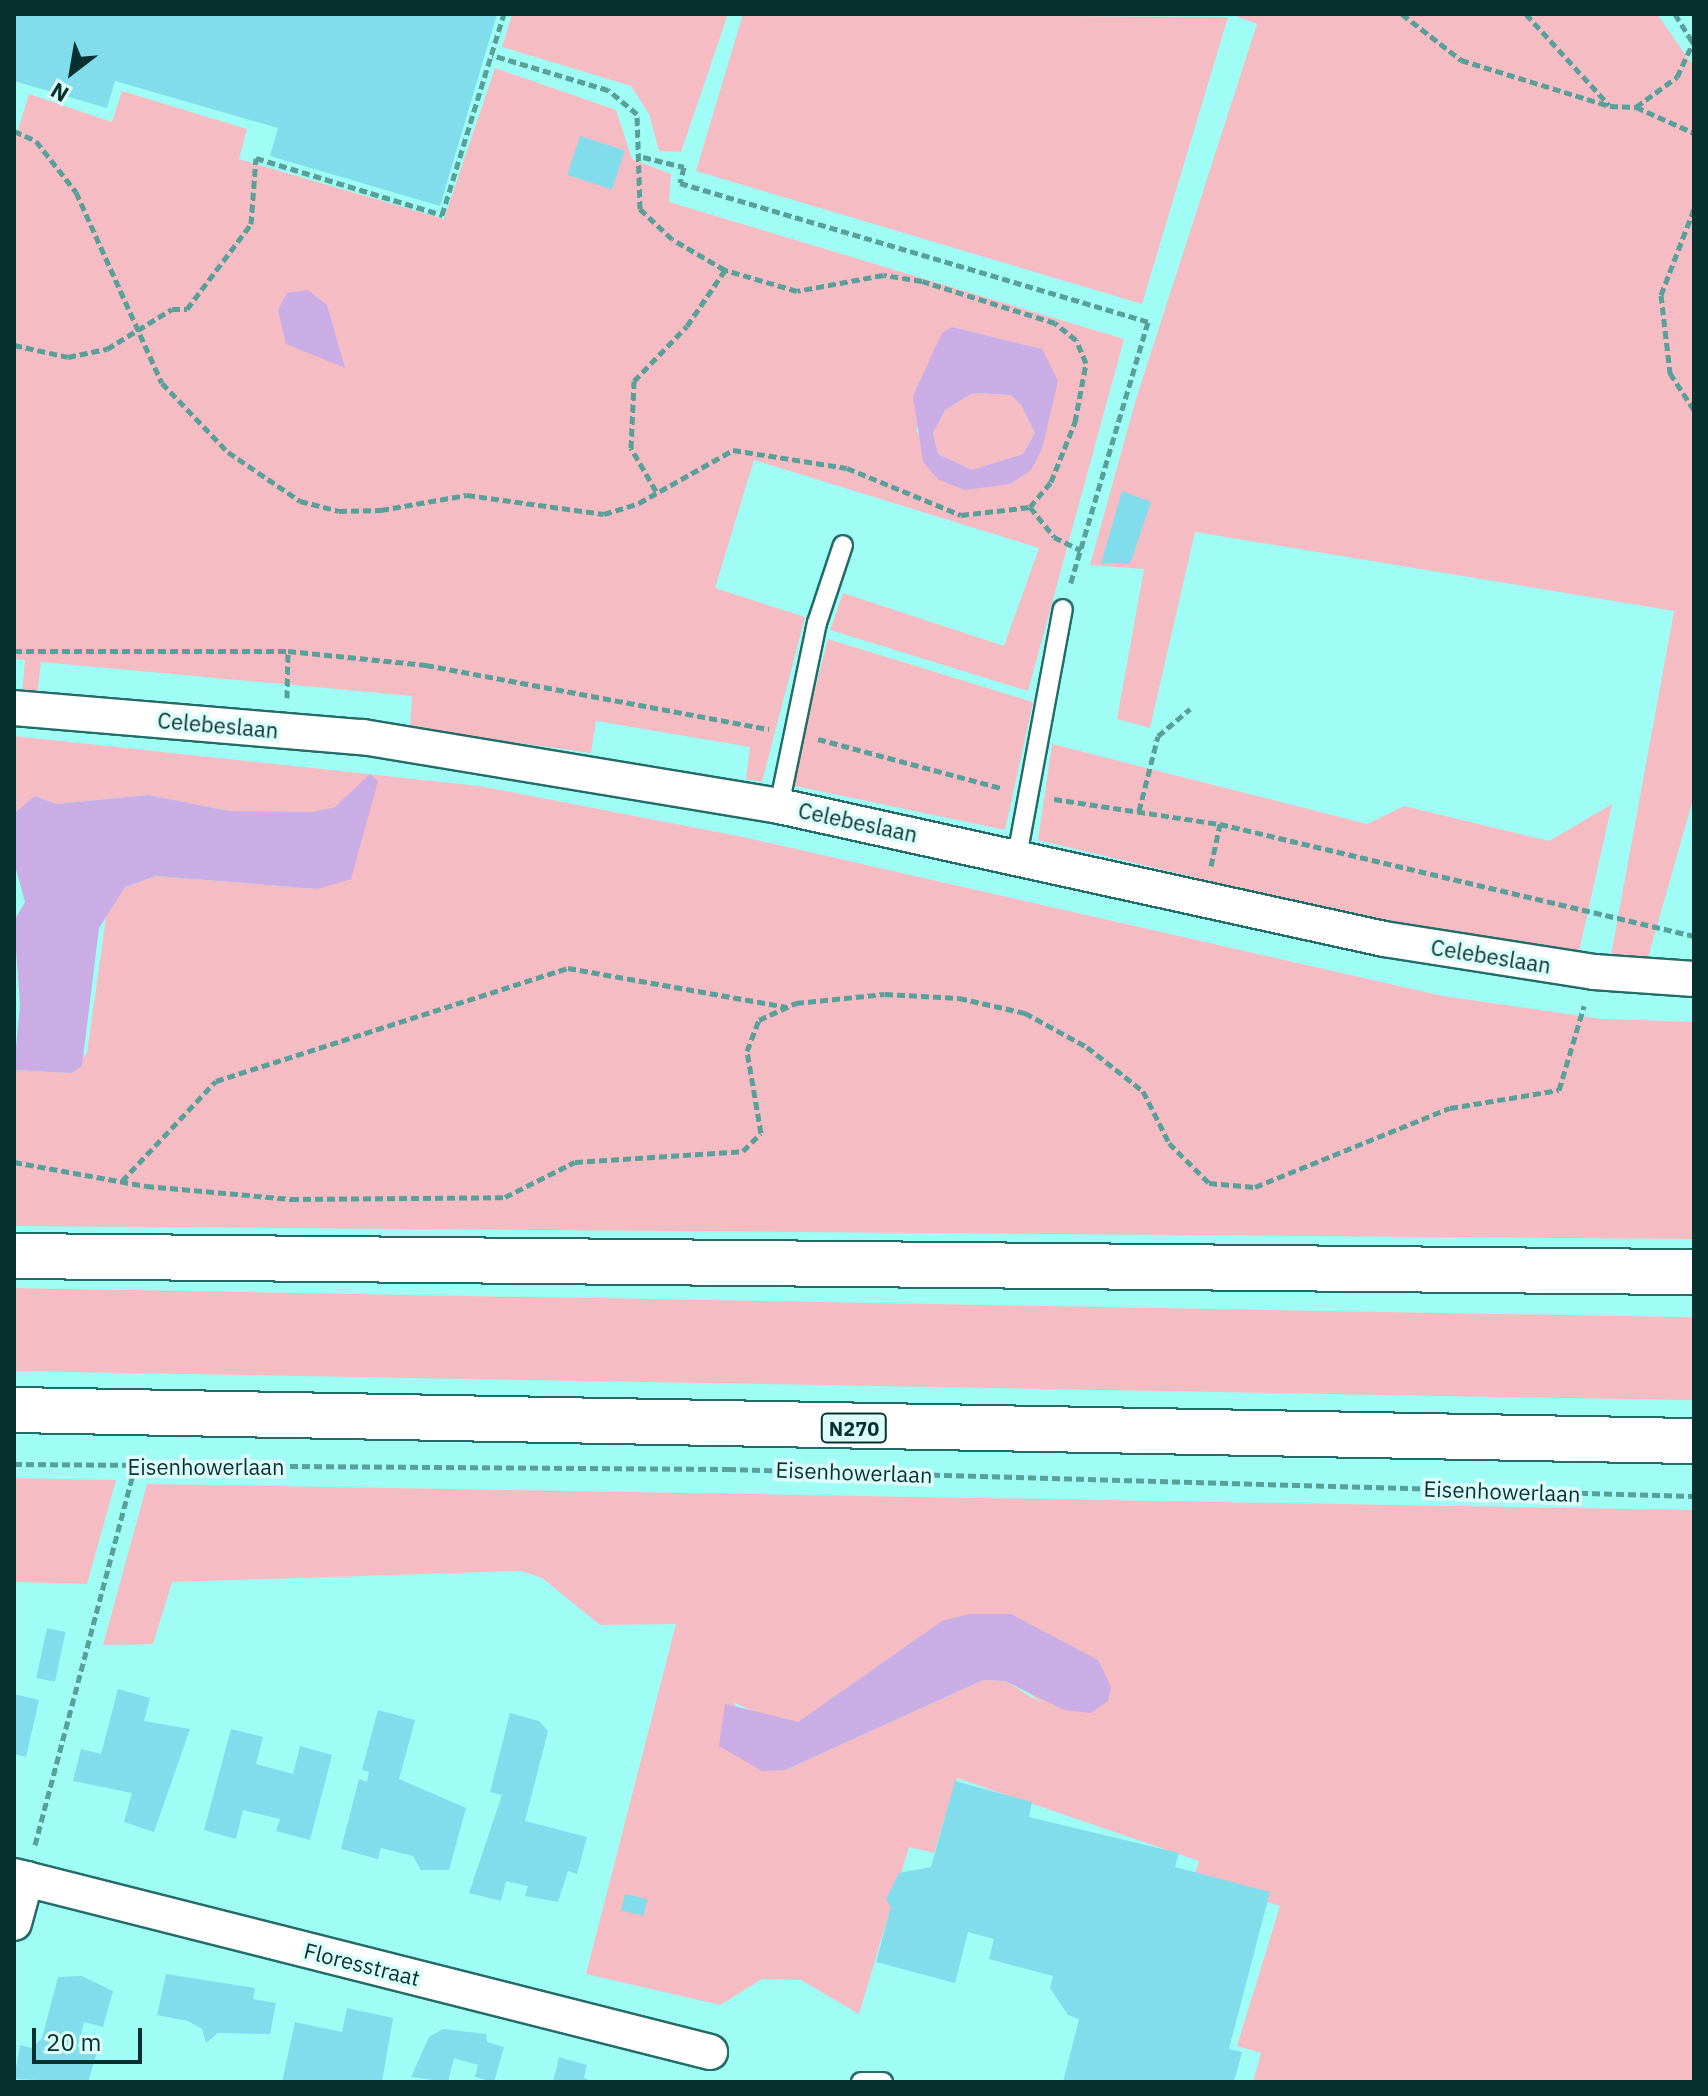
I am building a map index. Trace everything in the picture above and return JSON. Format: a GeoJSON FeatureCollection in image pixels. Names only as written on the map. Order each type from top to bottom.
{"type":"FeatureCollection","features":[{"type":"Feature","properties":{"kind":"main road"},"geometry":{"type":"LineString","coordinates":[[14,1256],[1694,1272]]}},
{"type":"Feature","properties":{"kind":"main road","name":"Eisenhowerlaan"},"geometry":{"type":"LineString","coordinates":[[14,1410],[1694,1441]]}},
{"type":"Feature","properties":{"kind":"street","name":"Celebeslaan"},"geometry":{"type":"LineString","coordinates":[[14,708],[286,730],[779,806],[1017,856],[1203,903],[1594,972],[1694,979]]}},
{"type":"Feature","properties":{"kind":"street"},"geometry":{"type":"LineString","coordinates":[[14,1923],[20,1877]]}},
{"type":"Feature","properties":{"kind":"street","name":"Floresstraat"},"geometry":{"type":"LineString","coordinates":[[20,1877],[710,2052]]}},
{"type":"Feature","properties":{"kind":"lane"},"geometry":{"type":"LineString","coordinates":[[779,806],[817,623],[843,545]]}},
{"type":"Feature","properties":{"kind":"lane"},"geometry":{"type":"LineString","coordinates":[[1017,856],[1063,609]]}},
{"type":"Feature","properties":{"kind":"lane"},"geometry":{"type":"LineString","coordinates":[[861,2082],[883,2082]]}},
{"type":"Feature","properties":{"kind":"path"},"geometry":{"type":"LineString","coordinates":[[14,345],[68,357],[136,335],[172,309],[187,309],[243,241],[256,207],[256,158],[442,215],[504,14]]}},
{"type":"Feature","properties":{"kind":"path"},"geometry":{"type":"LineString","coordinates":[[1402,14],[1461,60],[1610,106],[1636,107],[1694,133]]}},
{"type":"Feature","properties":{"kind":"path"},"geometry":{"type":"LineString","coordinates":[[1526,14],[1610,106]]}},
{"type":"Feature","properties":{"kind":"path"},"geometry":{"type":"LineString","coordinates":[[1636,107],[1677,77],[1694,43],[1675,14]]}},
{"type":"Feature","properties":{"kind":"path"},"geometry":{"type":"LineString","coordinates":[[14,131],[36,141],[76,192],[136,335],[196,425],[300,501],[339,511],[381,510],[467,495],[604,514],[656,492],[733,450],[847,468],[961,515],[1030,507],[1051,482],[1075,422],[1086,363],[1076,340],[1055,323],[922,281],[883,275],[797,291],[725,270],[672,239],[640,209],[634,183],[643,157],[637,114],[608,90],[492,55]]}},
{"type":"Feature","properties":{"kind":"path"},"geometry":{"type":"LineString","coordinates":[[643,157],[684,167],[680,183],[1148,322],[1063,609]]}},
{"type":"Feature","properties":{"kind":"path"},"geometry":{"type":"LineString","coordinates":[[1694,209],[1661,295],[1670,373],[1694,410]]}},
{"type":"Feature","properties":{"kind":"path"},"geometry":{"type":"LineString","coordinates":[[656,492],[631,448],[634,381],[687,326],[725,270]]}},
{"type":"Feature","properties":{"kind":"path"},"geometry":{"type":"LineString","coordinates":[[1030,507],[1054,537],[1081,550]]}},
{"type":"Feature","properties":{"kind":"path"},"geometry":{"type":"LineString","coordinates":[[14,651],[288,651],[426,665],[794,734],[1027,795],[1139,811],[1694,936]]}},
{"type":"Feature","properties":{"kind":"path"},"geometry":{"type":"LineString","coordinates":[[286,730],[288,651]]}},
{"type":"Feature","properties":{"kind":"path"},"geometry":{"type":"LineString","coordinates":[[1139,811],[1158,736],[1190,709]]}},
{"type":"Feature","properties":{"kind":"path"},"geometry":{"type":"LineString","coordinates":[[121,1182],[216,1081],[568,968],[787,1007]]}},
{"type":"Feature","properties":{"kind":"path"},"geometry":{"type":"LineString","coordinates":[[14,1162],[121,1182],[291,1199],[505,1197],[575,1162],[743,1151],[761,1133],[747,1051],[759,1020],[787,1007],[885,994],[959,998],[1025,1013],[1087,1047],[1143,1091],[1169,1143],[1209,1183],[1255,1187],[1450,1108],[1559,1090],[1594,972]]}},
{"type":"Feature","properties":{"kind":"path","name":"Eisenhowerlaan"},"geometry":{"type":"LineString","coordinates":[[14,1464],[728,1469],[1694,1496]]}},
{"type":"Feature","properties":{"kind":"path"},"geometry":{"type":"LineString","coordinates":[[20,1877],[135,1467]]}},
{"type":"Feature","properties":{"kind":"shaded area"},"geometry":{"type":"Polygon","coordinates":[[[512,14],[728,14],[681,152],[659,151],[649,114],[631,86],[502,47],[512,14]]]}},
{"type":"Feature","properties":{"kind":"shaded area"},"geometry":{"type":"Polygon","coordinates":[[[743,14],[1228,17],[1142,304],[696,171],[743,14]]]}},
{"type":"Feature","properties":{"kind":"shaded area"},"geometry":{"type":"Polygon","coordinates":[[[1230,14],[1657,14],[1694,67],[1694,796],[1647,961],[1612,961],[1611,955],[1674,611],[1195,532],[1150,728],[1117,719],[1144,569],[1090,565],[1136,399],[1257,24],[1230,14]]]}},
{"type":"Feature","properties":{"kind":"shaded area"},"geometry":{"type":"Polygon","coordinates":[[[495,68],[616,110],[632,159],[671,174],[669,202],[1124,339],[1028,691],[830,630],[843,593],[1004,646],[1039,548],[754,460],[715,588],[805,617],[762,782],[746,779],[750,747],[596,721],[591,753],[410,728],[412,696],[41,662],[37,696],[22,695],[25,660],[14,659],[14,143],[29,94],[112,122],[122,91],[247,129],[239,159],[444,219],[495,68]],[[287,293],[344,367],[327,305],[287,293]],[[952,327],[916,431],[965,490],[1042,449],[1041,349],[952,327]]]}},
{"type":"Feature","properties":{"kind":"shaded area"},"geometry":{"type":"Polygon","coordinates":[[[308,290],[327,305],[345,368],[286,344],[278,310],[287,293],[308,290]]]}},
{"type":"Feature","properties":{"kind":"shaded area"},"geometry":{"type":"Polygon","coordinates":[[[952,327],[1042,349],[1058,381],[1042,449],[1031,470],[1010,484],[965,490],[939,480],[923,462],[913,396],[942,333],[952,327]],[[973,393],[945,410],[933,433],[938,454],[972,470],[1023,454],[1035,433],[1021,405],[1011,395],[973,393]]]}},
{"type":"Feature","properties":{"kind":"shaded area"},"geometry":{"type":"Polygon","coordinates":[[[973,393],[1011,395],[1021,405],[1035,433],[1023,454],[972,470],[938,454],[933,433],[945,410],[973,393]]]}},
{"type":"Feature","properties":{"kind":"shaded area"},"geometry":{"type":"Polygon","coordinates":[[[828,639],[1033,702],[1005,830],[790,785],[828,639]]]}},
{"type":"Feature","properties":{"kind":"shaded area"},"geometry":{"type":"Polygon","coordinates":[[[14,736],[479,786],[743,837],[1443,996],[1602,1019],[1694,1022],[1694,1239],[14,1226],[14,1070],[71,1073],[87,1053],[108,903],[125,887],[156,876],[317,889],[369,780],[335,807],[312,812],[229,811],[148,795],[56,804],[35,796],[14,813],[14,736]]]}},
{"type":"Feature","properties":{"kind":"shaded area"},"geometry":{"type":"Polygon","coordinates":[[[1052,744],[1367,824],[1404,806],[1549,841],[1612,804],[1578,956],[1401,927],[1038,840],[1052,744]]]}},
{"type":"Feature","properties":{"kind":"shaded area"},"geometry":{"type":"Polygon","coordinates":[[[370,774],[378,781],[351,879],[317,889],[156,876],[125,887],[99,928],[82,1066],[71,1073],[14,1070],[20,1005],[14,921],[25,902],[14,862],[14,813],[35,796],[56,804],[148,795],[229,811],[312,812],[335,807],[370,774]]]}},
{"type":"Feature","properties":{"kind":"shaded area"},"geometry":{"type":"Polygon","coordinates":[[[14,1288],[1694,1317],[1692,1400],[14,1371],[14,1288]]]}},
{"type":"Feature","properties":{"kind":"shaded area"},"geometry":{"type":"Polygon","coordinates":[[[14,1478],[116,1480],[87,1584],[14,1582],[14,1478]]]}},
{"type":"Feature","properties":{"kind":"shaded area"},"geometry":{"type":"Polygon","coordinates":[[[147,1484],[1694,1510],[1694,2082],[1253,2082],[1261,2053],[1237,2046],[1280,1906],[1193,1879],[1199,1861],[957,1778],[934,1853],[909,1847],[859,2014],[801,1980],[762,1979],[720,2005],[586,1974],[676,1624],[600,1625],[542,1578],[521,1571],[172,1582],[153,1644],[103,1645],[147,1484]],[[942,1621],[797,1723],[778,1723],[733,1702],[785,1770],[983,1680],[1005,1681],[1043,1704],[942,1621]]]}},
{"type":"Feature","properties":{"kind":"shaded area"},"geometry":{"type":"Polygon","coordinates":[[[969,1614],[1011,1614],[1098,1660],[1111,1687],[1108,1701],[1091,1713],[1064,1710],[1005,1681],[983,1680],[785,1770],[762,1771],[719,1746],[725,1704],[798,1722],[942,1621],[969,1614]]]}},
{"type":"Feature","properties":{"kind":"building"},"geometry":{"type":"Polygon","coordinates":[[[14,14],[497,14],[440,206],[270,156],[278,128],[115,81],[107,108],[14,81],[14,14]]]}},
{"type":"Feature","properties":{"kind":"building"},"geometry":{"type":"Polygon","coordinates":[[[580,136],[625,151],[612,190],[567,175],[580,136]]]}},
{"type":"Feature","properties":{"kind":"building"},"geometry":{"type":"Polygon","coordinates":[[[1122,491],[1151,502],[1130,564],[1101,563],[1122,491]]]}},
{"type":"Feature","properties":{"kind":"building"},"geometry":{"type":"Polygon","coordinates":[[[47,1628],[66,1632],[55,1682],[36,1678],[47,1628]]]}},
{"type":"Feature","properties":{"kind":"building"},"geometry":{"type":"Polygon","coordinates":[[[118,1689],[150,1698],[144,1721],[190,1729],[154,1832],[124,1822],[132,1793],[73,1781],[81,1749],[101,1754],[118,1689]]]}},
{"type":"Feature","properties":{"kind":"building"},"geometry":{"type":"Polygon","coordinates":[[[14,1694],[39,1700],[26,1757],[14,1754],[14,1694]]]}},
{"type":"Feature","properties":{"kind":"building"},"geometry":{"type":"Polygon","coordinates":[[[378,1710],[415,1720],[399,1779],[466,1808],[449,1870],[421,1870],[413,1856],[381,1848],[378,1859],[341,1849],[359,1779],[367,1782],[369,1772],[362,1770],[378,1710]]]}},
{"type":"Feature","properties":{"kind":"building"},"geometry":{"type":"Polygon","coordinates":[[[510,1713],[539,1721],[548,1731],[525,1821],[587,1837],[577,1874],[568,1871],[558,1902],[525,1896],[528,1886],[506,1881],[501,1901],[469,1893],[502,1795],[490,1792],[510,1713]]]}},
{"type":"Feature","properties":{"kind":"building"},"geometry":{"type":"Polygon","coordinates":[[[231,1729],[263,1737],[256,1764],[293,1774],[300,1746],[332,1755],[310,1840],[276,1831],[280,1819],[243,1810],[236,1839],[204,1830],[231,1729]]]}},
{"type":"Feature","properties":{"kind":"building"},"geometry":{"type":"Polygon","coordinates":[[[955,1781],[1032,1802],[1029,1817],[1179,1853],[1175,1867],[1270,1892],[1229,2049],[1242,2052],[1234,2082],[1063,2082],[1079,2019],[1068,2015],[1050,1988],[1053,1976],[989,1959],[994,1939],[968,1932],[955,1983],[876,1962],[891,1907],[886,1899],[899,1873],[931,1867],[955,1781]]]}},
{"type":"Feature","properties":{"kind":"building"},"geometry":{"type":"Polygon","coordinates":[[[625,1894],[647,1899],[644,1916],[621,1911],[625,1894]]]}},
{"type":"Feature","properties":{"kind":"building"},"geometry":{"type":"Polygon","coordinates":[[[166,1974],[255,1988],[253,1999],[276,2003],[270,2034],[218,2033],[206,2043],[202,2029],[188,2021],[157,2015],[166,1974]]]}},
{"type":"Feature","properties":{"kind":"building"},"geometry":{"type":"Polygon","coordinates":[[[82,1976],[113,1991],[103,2027],[84,2022],[78,2047],[97,2052],[88,2082],[14,2079],[20,2045],[32,2048],[42,2038],[58,1977],[82,1976]]]}},
{"type":"Feature","properties":{"kind":"building"},"geometry":{"type":"Polygon","coordinates":[[[347,2008],[393,2018],[382,2082],[282,2082],[295,2022],[342,2032],[347,2008]]]}},
{"type":"Feature","properties":{"kind":"building"},"geometry":{"type":"Polygon","coordinates":[[[443,2029],[486,2034],[487,2042],[504,2047],[494,2082],[475,2077],[478,2065],[454,2058],[448,2082],[411,2077],[429,2037],[443,2029]]]}},
{"type":"Feature","properties":{"kind":"building"},"geometry":{"type":"Polygon","coordinates":[[[559,2057],[587,2065],[584,2078],[594,2082],[553,2082],[559,2057]]]}}]}
